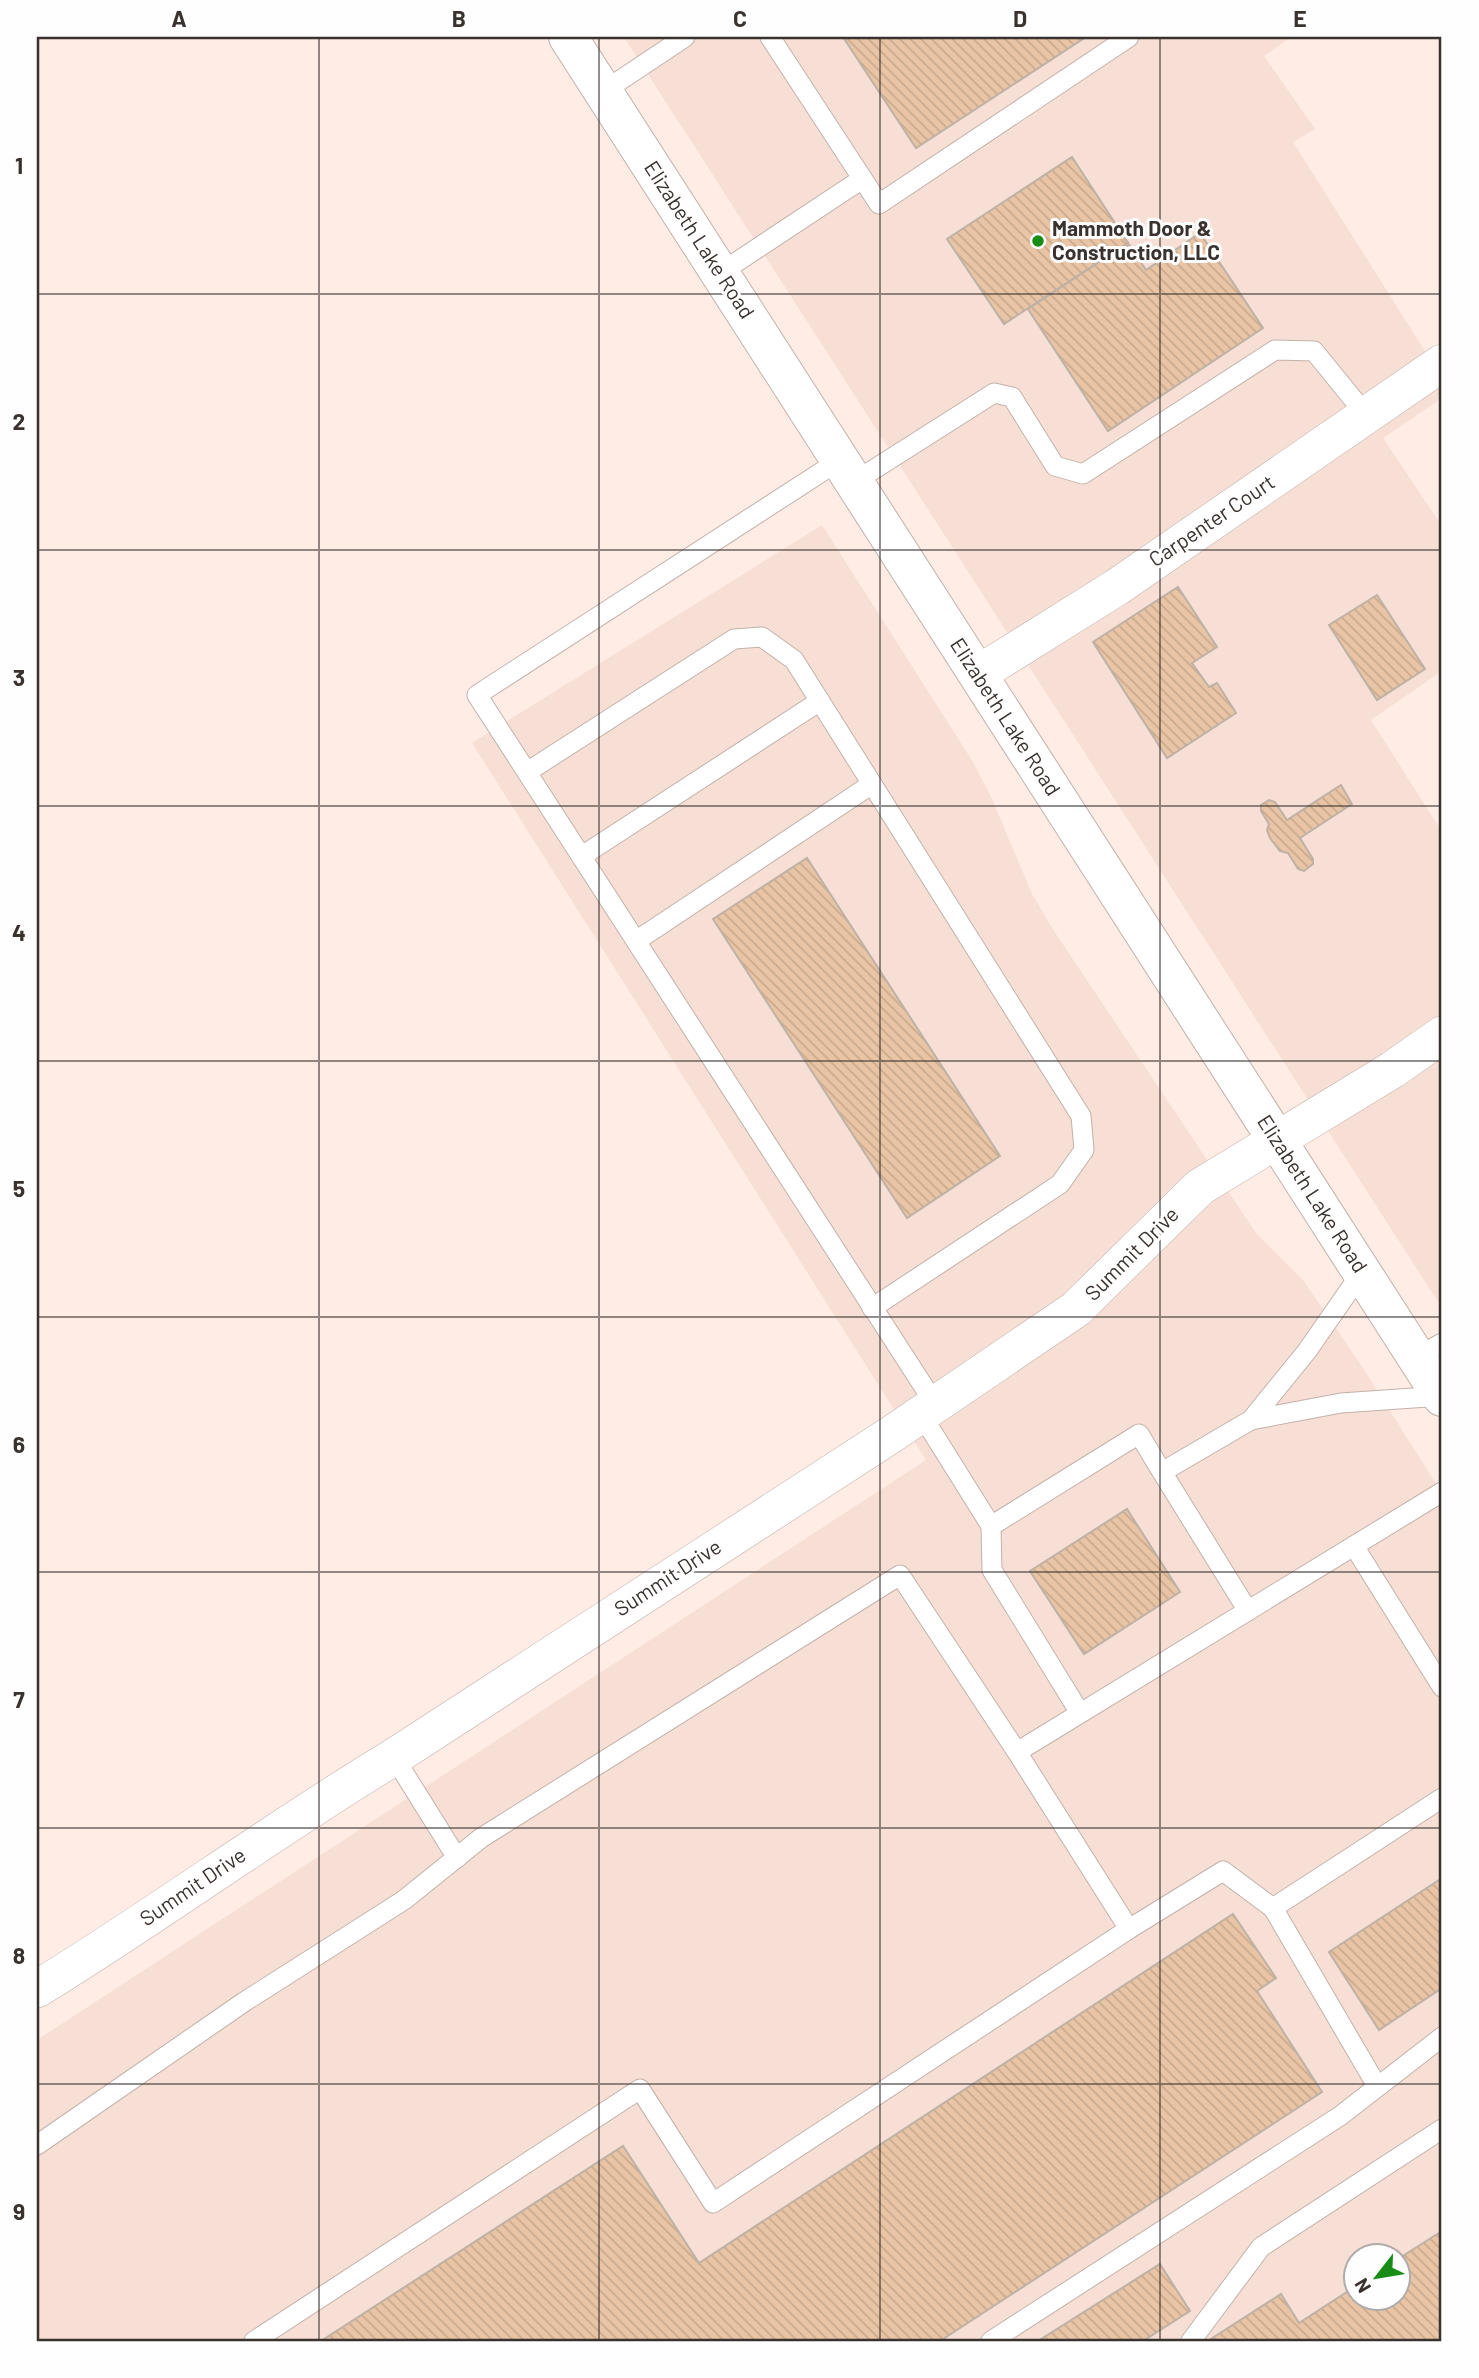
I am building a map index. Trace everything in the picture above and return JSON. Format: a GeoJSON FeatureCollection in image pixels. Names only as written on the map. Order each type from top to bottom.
{"type":"FeatureCollection","features":[{"type":"Feature","properties":{"kind":"main road","name":"Elizabeth Lake Road"},"geometry":{"type":"LineString","coordinates":[[568,37],[1362,1272],[1429,1350],[1442,1397]]}},
{"type":"Feature","properties":{"kind":"street","name":"Carpenter Court"},"geometry":{"type":"LineString","coordinates":[[978,674],[1116,587],[1442,363]]}},
{"type":"Feature","properties":{"kind":"street","name":"Summit Drive"},"geometry":{"type":"LineString","coordinates":[[37,1989],[320,1802],[928,1409],[1076,1309],[1200,1187],[1392,1070],[1442,1035]]}},
{"type":"Feature","properties":{"kind":"lane"},"geometry":{"type":"LineString","coordinates":[[604,91],[685,37]]}},
{"type":"Feature","properties":{"kind":"lane"},"geometry":{"type":"LineString","coordinates":[[770,37],[879,204],[1129,37]]}},
{"type":"Feature","properties":{"kind":"lane"},"geometry":{"type":"LineString","coordinates":[[720,273],[862,179]]}},
{"type":"Feature","properties":{"kind":"lane"},"geometry":{"type":"LineString","coordinates":[[1080,1713],[992,1570],[991,1526],[872,1308],[477,695],[847,471],[994,393],[1012,397],[1055,466],[1083,474],[1275,349],[1314,351],[1366,415]]}},
{"type":"Feature","properties":{"kind":"lane"},"geometry":{"type":"LineString","coordinates":[[527,772],[734,639],[762,637],[794,660],[1081,1116],[1084,1150],[1060,1184],[872,1308]]}},
{"type":"Feature","properties":{"kind":"lane"},"geometry":{"type":"LineString","coordinates":[[582,856],[820,701]]}},
{"type":"Feature","properties":{"kind":"lane"},"geometry":{"type":"LineString","coordinates":[[636,941],[872,784]]}},
{"type":"Feature","properties":{"kind":"lane"},"geometry":{"type":"LineString","coordinates":[[1251,1420],[1307,1351],[1362,1272]]}},
{"type":"Feature","properties":{"kind":"lane"},"geometry":{"type":"LineString","coordinates":[[1162,1472],[1251,1420],[1341,1403],[1442,1397]]}},
{"type":"Feature","properties":{"kind":"lane"},"geometry":{"type":"LineString","coordinates":[[991,1526],[1139,1434],[1248,1611]]}},
{"type":"Feature","properties":{"kind":"lane"},"geometry":{"type":"LineString","coordinates":[[1017,1752],[1442,1492]]}},
{"type":"Feature","properties":{"kind":"lane"},"geometry":{"type":"LineString","coordinates":[[1354,1546],[1442,1687]]}},
{"type":"Feature","properties":{"kind":"lane"},"geometry":{"type":"LineString","coordinates":[[37,2146],[244,2002],[404,1900],[481,1838],[900,1575],[1129,1929]]}},
{"type":"Feature","properties":{"kind":"lane"},"geometry":{"type":"LineString","coordinates":[[394,1756],[457,1858]]}},
{"type":"Feature","properties":{"kind":"lane"},"geometry":{"type":"LineString","coordinates":[[1273,1908],[1442,1798]]}},
{"type":"Feature","properties":{"kind":"lane"},"geometry":{"type":"LineString","coordinates":[[254,2341],[640,2089],[713,2203],[1129,1929],[1223,1871],[1273,1908],[1377,2086]]}},
{"type":"Feature","properties":{"kind":"lane"},"geometry":{"type":"LineString","coordinates":[[991,2341],[1339,2116],[1442,2037]]}},
{"type":"Feature","properties":{"kind":"lane"},"geometry":{"type":"LineString","coordinates":[[1191,2341],[1261,2247],[1442,2129]]}},
{"type":"Feature","properties":{"kind":"shaded area"},"geometry":{"type":"Polygon","coordinates":[[[624,37],[1291,37],[1264,56],[1315,129],[1293,142],[1442,378],[1442,398],[1383,438],[1442,526],[1442,671],[1371,720],[1442,832],[1442,1308],[624,37]]]}},
{"type":"Feature","properties":{"kind":"shaded area"},"geometry":{"type":"Polygon","coordinates":[[[822,525],[973,762],[992,799],[1032,894],[1052,928],[1256,1233],[1303,1280],[1442,1493],[1442,2341],[37,2341],[37,2040],[926,1460],[472,743],[822,525]]]}},
{"type":"Feature","properties":{"kind":"building"},"geometry":{"type":"Polygon","coordinates":[[[843,37],[1086,37],[916,148],[843,37]]]}},
{"type":"Feature","properties":{"kind":"building","name":"Mammoth Door & Construction, LLC"},"geometry":{"type":"Polygon","coordinates":[[[1072,157],[1128,243],[1004,324],[947,239],[1072,157]]]}},
{"type":"Feature","properties":{"kind":"building"},"geometry":{"type":"Polygon","coordinates":[[[1200,233],[1263,328],[1108,431],[1028,309],[1128,243],[1146,270],[1200,233]]]}},
{"type":"Feature","properties":{"kind":"building"},"geometry":{"type":"Polygon","coordinates":[[[1178,587],[1217,647],[1192,663],[1209,687],[1217,683],[1236,713],[1167,758],[1093,642],[1178,587]]]}},
{"type":"Feature","properties":{"kind":"building"},"geometry":{"type":"Polygon","coordinates":[[[1377,595],[1425,669],[1377,700],[1329,625],[1377,595]]]}},
{"type":"Feature","properties":{"kind":"building"},"geometry":{"type":"Polygon","coordinates":[[[1341,785],[1352,804],[1300,838],[1313,859],[1313,864],[1304,871],[1298,869],[1288,853],[1280,851],[1270,838],[1267,830],[1269,824],[1261,811],[1261,805],[1269,800],[1275,802],[1287,820],[1341,785]]]}},
{"type":"Feature","properties":{"kind":"building"},"geometry":{"type":"Polygon","coordinates":[[[807,858],[1000,1156],[907,1218],[713,919],[807,858]]]}},
{"type":"Feature","properties":{"kind":"building"},"geometry":{"type":"Polygon","coordinates":[[[1127,1509],[1180,1592],[1084,1654],[1030,1571],[1127,1509]]]}},
{"type":"Feature","properties":{"kind":"building"},"geometry":{"type":"Polygon","coordinates":[[[1442,1878],[1442,1988],[1379,2030],[1329,1952],[1442,1878]]]}},
{"type":"Feature","properties":{"kind":"building"},"geometry":{"type":"Polygon","coordinates":[[[1233,1914],[1276,1978],[1257,1991],[1322,2092],[940,2341],[321,2341],[623,2146],[699,2263],[1233,1914]]]}},
{"type":"Feature","properties":{"kind":"building"},"geometry":{"type":"Polygon","coordinates":[[[1442,2231],[1442,2341],[1211,2339],[1281,2294],[1299,2323],[1342,2295],[1342,2312],[1412,2312],[1412,2250],[1442,2231]]]}},
{"type":"Feature","properties":{"kind":"building"},"geometry":{"type":"Polygon","coordinates":[[[1160,2264],[1190,2311],[1143,2341],[1038,2341],[1160,2264]]]}},
{"type":"Feature","properties":{"kind":"place","name":"Mammoth Door & Construction, LLC"},"geometry":{"type":"Point","coordinates":[1038,241]}}]}
